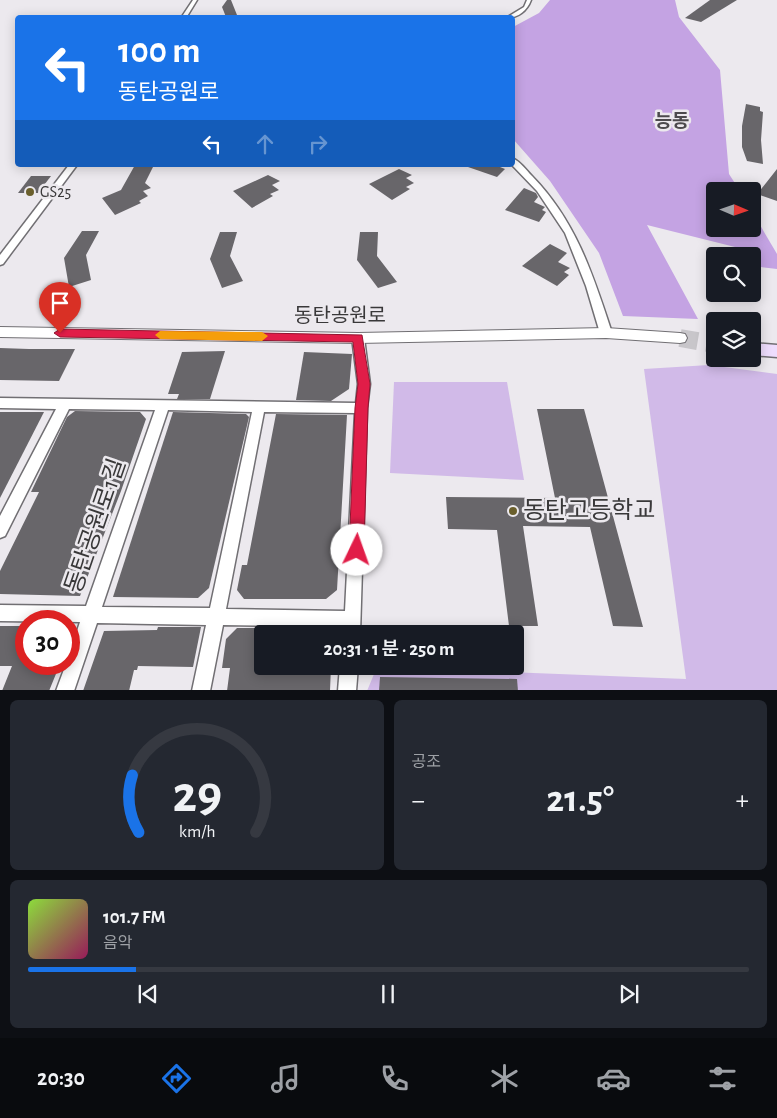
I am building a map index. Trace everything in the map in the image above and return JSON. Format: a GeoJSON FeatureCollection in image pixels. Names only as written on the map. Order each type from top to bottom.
{"type":"FeatureCollection","features":[{"type":"Feature","properties":{"kind":"main road"},"geometry":{"type":"LineString","coordinates":[[761,350],[777,351]]}},
{"type":"Feature","properties":{"kind":"street"},"geometry":{"type":"LineString","coordinates":[[184,15],[195,0]]}},
{"type":"Feature","properties":{"kind":"street"},"geometry":{"type":"LineString","coordinates":[[513,15],[526,8],[529,0]]}},
{"type":"Feature","properties":{"kind":"street"},"geometry":{"type":"LineString","coordinates":[[515,163],[540,189],[570,233],[591,286],[606,334]]}},
{"type":"Feature","properties":{"kind":"street"},"geometry":{"type":"LineString","coordinates":[[0,262],[71,167]]}},
{"type":"Feature","properties":{"kind":"street","name":"동탄공원로"},"geometry":{"type":"LineString","coordinates":[[0,332],[358,338],[606,334],[680,338]]}},
{"type":"Feature","properties":{"kind":"street"},"geometry":{"type":"LineString","coordinates":[[353,625],[364,384],[358,338]]}},
{"type":"Feature","properties":{"kind":"street"},"geometry":{"type":"LineString","coordinates":[[0,403],[362,408]]}},
{"type":"Feature","properties":{"kind":"street"},"geometry":{"type":"LineString","coordinates":[[0,531],[65,404]]}},
{"type":"Feature","properties":{"kind":"street","name":"동탄공원로1길"},"geometry":{"type":"LineString","coordinates":[[65,690],[163,406]]}},
{"type":"Feature","properties":{"kind":"street"},"geometry":{"type":"LineString","coordinates":[[201,690],[259,407]]}},
{"type":"Feature","properties":{"kind":"street"},"geometry":{"type":"LineString","coordinates":[[0,614],[216,618],[336,625]]}},
{"type":"Feature","properties":{"kind":"street"},"geometry":{"type":"LineString","coordinates":[[347,690],[348,675]]}},
{"type":"Feature","properties":{"kind":"shaded area"},"geometry":{"type":"Polygon","coordinates":[[[550,0],[675,0],[679,17],[720,70],[729,174],[734,182],[706,182],[706,238],[761,238],[761,227],[777,254],[777,269],[761,267],[761,247],[735,247],[647,225],[698,319],[623,316],[599,253],[550,181],[515,141],[515,26],[539,13],[550,0]]]}},
{"type":"Feature","properties":{"kind":"shaded area"},"geometry":{"type":"Polygon","coordinates":[[[706,365],[706,367],[724,367],[777,374],[777,690],[367,690],[374,675],[524,675],[524,673],[686,679],[644,369],[706,365]]]}},
{"type":"Feature","properties":{"kind":"shaded area"},"geometry":{"type":"Polygon","coordinates":[[[394,382],[507,382],[524,480],[390,473],[394,382]]]}},
{"type":"Feature","properties":{"kind":"building"},"geometry":{"type":"Polygon","coordinates":[[[227,0],[231,0],[237,15],[225,15],[222,7],[227,0]]]}},
{"type":"Feature","properties":{"kind":"building"},"geometry":{"type":"Polygon","coordinates":[[[710,0],[737,0],[701,22],[685,18],[710,0]]]}},
{"type":"Feature","properties":{"kind":"building"},"geometry":{"type":"Polygon","coordinates":[[[746,104],[760,107],[760,111],[763,112],[761,140],[763,164],[747,161],[742,147],[742,126],[746,104]]]}},
{"type":"Feature","properties":{"kind":"building"},"geometry":{"type":"Polygon","coordinates":[[[134,167],[153,167],[145,183],[151,188],[143,191],[148,196],[139,201],[141,203],[115,215],[102,198],[121,190],[134,167]]]}},
{"type":"Feature","properties":{"kind":"building"},"geometry":{"type":"Polygon","coordinates":[[[468,167],[500,167],[505,169],[497,177],[468,167]]]}},
{"type":"Feature","properties":{"kind":"building"},"geometry":{"type":"Polygon","coordinates":[[[399,169],[412,175],[406,178],[414,183],[406,187],[410,189],[392,200],[369,184],[399,169]]]}},
{"type":"Feature","properties":{"kind":"building"},"geometry":{"type":"Polygon","coordinates":[[[777,169],[777,201],[761,195],[761,189],[777,169]]]}},
{"type":"Feature","properties":{"kind":"building"},"geometry":{"type":"Polygon","coordinates":[[[268,175],[280,181],[272,185],[279,190],[270,194],[273,196],[252,208],[233,191],[268,175]]]}},
{"type":"Feature","properties":{"kind":"building"},"geometry":{"type":"Polygon","coordinates":[[[31,176],[51,176],[38,193],[18,193],[31,176]]]}},
{"type":"Feature","properties":{"kind":"building"},"geometry":{"type":"Polygon","coordinates":[[[524,188],[536,193],[538,197],[534,202],[545,207],[542,210],[546,212],[539,222],[505,210],[524,188]]]}},
{"type":"Feature","properties":{"kind":"building"},"geometry":{"type":"Polygon","coordinates":[[[82,231],[99,231],[86,255],[91,280],[69,287],[64,258],[82,231]]]}},
{"type":"Feature","properties":{"kind":"building"},"geometry":{"type":"Polygon","coordinates":[[[220,232],[237,232],[230,256],[243,281],[222,288],[210,259],[220,232]]]}},
{"type":"Feature","properties":{"kind":"building"},"geometry":{"type":"Polygon","coordinates":[[[360,232],[378,232],[377,256],[397,282],[378,288],[357,260],[360,232]]]}},
{"type":"Feature","properties":{"kind":"building"},"geometry":{"type":"Polygon","coordinates":[[[550,244],[567,253],[558,262],[570,268],[564,272],[569,275],[557,286],[522,266],[550,244]]]}},
{"type":"Feature","properties":{"kind":"building"},"geometry":{"type":"Polygon","coordinates":[[[0,348],[75,349],[59,381],[0,380],[0,348]]]}},
{"type":"Feature","properties":{"kind":"building"},"geometry":{"type":"Polygon","coordinates":[[[225,351],[210,399],[177,399],[179,394],[168,394],[182,352],[225,351]]]}},
{"type":"Feature","properties":{"kind":"building"},"geometry":{"type":"Polygon","coordinates":[[[304,352],[352,354],[349,389],[331,401],[296,400],[304,352]]]}},
{"type":"Feature","properties":{"kind":"building"},"geometry":{"type":"Polygon","coordinates":[[[537,409],[584,409],[643,627],[613,626],[590,527],[523,526],[538,626],[509,625],[497,530],[448,529],[446,497],[555,498],[537,409]]]}},
{"type":"Feature","properties":{"kind":"building"},"geometry":{"type":"Polygon","coordinates":[[[75,411],[140,412],[146,419],[121,491],[80,596],[0,594],[0,571],[39,492],[31,492],[67,417],[75,411]]]}},
{"type":"Feature","properties":{"kind":"building"},"geometry":{"type":"Polygon","coordinates":[[[0,412],[44,412],[0,498],[0,412]]]}},
{"type":"Feature","properties":{"kind":"building"},"geometry":{"type":"Polygon","coordinates":[[[173,412],[246,414],[249,417],[209,588],[198,598],[113,597],[173,412]]]}},
{"type":"Feature","properties":{"kind":"building"},"geometry":{"type":"Polygon","coordinates":[[[276,414],[347,415],[337,590],[326,599],[244,599],[237,590],[242,565],[247,565],[276,414]]]}},
{"type":"Feature","properties":{"kind":"building"},"geometry":{"type":"Polygon","coordinates":[[[0,626],[15,626],[15,675],[56,675],[49,690],[2,690],[12,666],[0,666],[0,626]]]}},
{"type":"Feature","properties":{"kind":"building"},"geometry":{"type":"Polygon","coordinates":[[[158,627],[201,627],[193,667],[138,666],[137,670],[134,670],[129,690],[83,690],[104,631],[157,630],[158,627]]]}},
{"type":"Feature","properties":{"kind":"building"},"geometry":{"type":"Polygon","coordinates":[[[237,628],[254,628],[254,675],[331,675],[330,690],[227,690],[230,668],[222,668],[226,639],[237,628]]]}},
{"type":"Feature","properties":{"kind":"building"},"geometry":{"type":"Polygon","coordinates":[[[380,677],[517,679],[518,690],[379,690],[380,677]]]}},
{"type":"Feature","properties":{"kind":"tunnel"},"geometry":{"type":"LineString","coordinates":[[680,338],[706,342]]}},
{"type":"Feature","properties":{"kind":"slow traffic"},"geometry":{"type":"LineString","coordinates":[[160,335],[262,336]]}},
{"type":"Feature","properties":{"kind":"place","name":"GS25"},"geometry":{"type":"Point","coordinates":[30,192]}},
{"type":"Feature","properties":{"kind":"place","name":"동탄고등학교"},"geometry":{"type":"Point","coordinates":[513,511]}},
{"type":"Feature","properties":{"kind":"district","name":"능동"},"geometry":{"type":"Point","coordinates":[672,121]}},
{"type":"Feature","properties":{"kind":"route"},"geometry":{"type":"LineString","coordinates":[[60,333],[358,338],[364,384],[357,550]]}}]}
